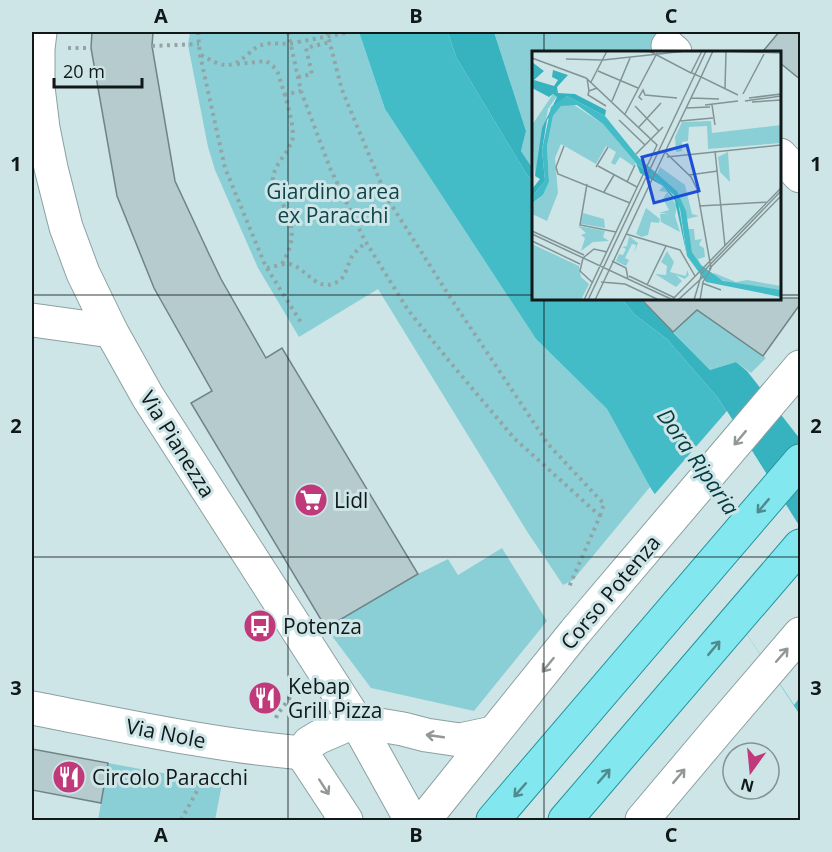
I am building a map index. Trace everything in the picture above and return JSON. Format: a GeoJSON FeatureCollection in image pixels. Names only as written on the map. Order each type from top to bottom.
{"type":"FeatureCollection","features":[{"type":"Feature","properties":{"kind":"main road"},"geometry":{"type":"LineString","coordinates":[[493,820],[801,461]]}},
{"type":"Feature","properties":{"kind":"main road"},"geometry":{"type":"LineString","coordinates":[[565,820],[801,546]]}},
{"type":"Feature","properties":{"kind":"street","name":"Via Pianezza"},"geometry":{"type":"LineString","coordinates":[[50,40],[38,49],[38,87],[51,168],[66,227],[80,264],[111,331],[148,397],[356,722],[411,820]]}},
{"type":"Feature","properties":{"kind":"street"},"geometry":{"type":"LineString","coordinates":[[781,156],[801,176]]}},
{"type":"Feature","properties":{"kind":"street"},"geometry":{"type":"LineString","coordinates":[[32,320],[111,331]]}},
{"type":"Feature","properties":{"kind":"street","name":"Corso Potenza"},"geometry":{"type":"LineString","coordinates":[[424,820],[599,604],[801,367]]}},
{"type":"Feature","properties":{"kind":"street"},"geometry":{"type":"LineString","coordinates":[[642,820],[801,634]]}},
{"type":"Feature","properties":{"kind":"street","name":"Via Nole"},"geometry":{"type":"LineString","coordinates":[[32,708],[211,741],[302,753]]}},
{"type":"Feature","properties":{"kind":"street"},"geometry":{"type":"LineString","coordinates":[[346,820],[302,753],[309,743],[319,737],[356,722],[460,740],[493,733]]}},
{"type":"Feature","properties":{"kind":"path"},"geometry":{"type":"LineString","coordinates":[[199,32],[200,55],[225,168],[267,268],[302,324]]}},
{"type":"Feature","properties":{"kind":"path"},"geometry":{"type":"LineString","coordinates":[[288,32],[301,92],[330,168],[366,242],[408,310],[514,438],[600,516]]}},
{"type":"Feature","properties":{"kind":"path"},"geometry":{"type":"LineString","coordinates":[[327,32],[342,90],[387,198],[548,444],[604,504],[568,590]]}},
{"type":"Feature","properties":{"kind":"path"},"geometry":{"type":"LineString","coordinates":[[237,64],[256,47],[266,44],[291,45],[351,32]]}},
{"type":"Feature","properties":{"kind":"path"},"geometry":{"type":"LineString","coordinates":[[50,40],[91,48]]}},
{"type":"Feature","properties":{"kind":"path"},"geometry":{"type":"LineString","coordinates":[[298,77],[312,74],[306,48],[330,42]]}},
{"type":"Feature","properties":{"kind":"path"},"geometry":{"type":"LineString","coordinates":[[152,46],[199,44]]}},
{"type":"Feature","properties":{"kind":"path"},"geometry":{"type":"LineString","coordinates":[[200,55],[225,66],[266,61],[278,73],[294,129],[293,139],[277,165],[273,178],[273,189],[292,226],[290,251],[282,264]]}},
{"type":"Feature","properties":{"kind":"path"},"geometry":{"type":"LineString","coordinates":[[284,95],[301,92]]}},
{"type":"Feature","properties":{"kind":"path"},"geometry":{"type":"LineString","coordinates":[[267,268],[291,264],[319,284],[338,282],[344,278],[347,265],[354,253],[366,242]]}},
{"type":"Feature","properties":{"kind":"path"},"geometry":{"type":"LineString","coordinates":[[266,750],[277,714],[300,684],[319,665]]}},
{"type":"Feature","properties":{"kind":"path"},"geometry":{"type":"LineString","coordinates":[[181,820],[196,793],[206,767],[211,741]]}},
{"type":"Feature","properties":{"kind":"green space","name":"Giardino area ex Paracchi"},"geometry":{"type":"Polygon","coordinates":[[[190,32],[359,32],[385,109],[536,339],[607,409],[650,487],[573,580],[563,585],[528,533],[378,289],[299,337],[258,268],[215,170],[208,147],[188,45],[190,32]]]}},
{"type":"Feature","properties":{"kind":"green space"},"geometry":{"type":"Polygon","coordinates":[[[494,32],[664,32],[654,47],[648,51],[532,51],[532,168],[521,151],[526,131],[494,32]]]}},
{"type":"Feature","properties":{"kind":"green space"},"geometry":{"type":"Polygon","coordinates":[[[710,300],[729,332],[766,358],[751,373],[736,362],[710,370],[673,332],[710,300]]]}},
{"type":"Feature","properties":{"kind":"green space"},"geometry":{"type":"Polygon","coordinates":[[[502,548],[547,621],[474,711],[371,688],[326,628],[448,559],[458,575],[502,548]]]}},
{"type":"Feature","properties":{"kind":"green space"},"geometry":{"type":"Polygon","coordinates":[[[108,763],[222,784],[215,820],[98,820],[108,763]]]}},
{"type":"Feature","properties":{"kind":"shaded area"},"geometry":{"type":"Polygon","coordinates":[[[448,32],[494,32],[526,131],[521,151],[532,168],[532,182],[524,170],[456,57],[448,32]]]}},
{"type":"Feature","properties":{"kind":"shaded area"},"geometry":{"type":"Polygon","coordinates":[[[623,300],[641,300],[710,370],[736,362],[747,371],[800,439],[800,527],[718,398],[667,339],[635,315],[623,300]]]}},
{"type":"Feature","properties":{"kind":"water","name":"Dora Riparia"},"geometry":{"type":"Polygon","coordinates":[[[359,32],[448,32],[456,57],[532,182],[532,300],[623,300],[635,315],[667,339],[718,398],[800,527],[800,715],[650,487],[607,409],[536,339],[385,109],[359,32]]]}},
{"type":"Feature","properties":{"kind":"pier"},"geometry":{"type":"Polygon","coordinates":[[[727,411],[800,527],[800,697],[794,705],[654,495],[727,411]]]}},
{"type":"Feature","properties":{"kind":"building"},"geometry":{"type":"Polygon","coordinates":[[[92,32],[153,32],[152,46],[175,181],[221,279],[266,358],[282,348],[418,574],[326,628],[191,403],[212,391],[154,288],[117,196],[91,48],[92,32]]]}},
{"type":"Feature","properties":{"kind":"building"},"geometry":{"type":"Polygon","coordinates":[[[779,32],[801,32],[801,80],[781,64],[781,51],[764,50],[779,32]]]}},
{"type":"Feature","properties":{"kind":"building"},"geometry":{"type":"Polygon","coordinates":[[[801,298],[801,303],[763,356],[697,310],[673,332],[642,300],[801,298]]]}},
{"type":"Feature","properties":{"kind":"building","name":"Circolo Paracchi"},"geometry":{"type":"Polygon","coordinates":[[[32,749],[108,763],[101,803],[32,790],[32,749]]]}},
{"type":"Feature","properties":{"kind":"place","name":"Lidl"},"geometry":{"type":"Point","coordinates":[311,500]}},
{"type":"Feature","properties":{"kind":"place","name":"Potenza"},"geometry":{"type":"Point","coordinates":[260,626]}},
{"type":"Feature","properties":{"kind":"place","name":"Kebap Grill Pizza"},"geometry":{"type":"Point","coordinates":[265,698]}},
{"type":"Feature","properties":{"kind":"place","name":"Circolo Paracchi"},"geometry":{"type":"Point","coordinates":[69,777]}}]}
